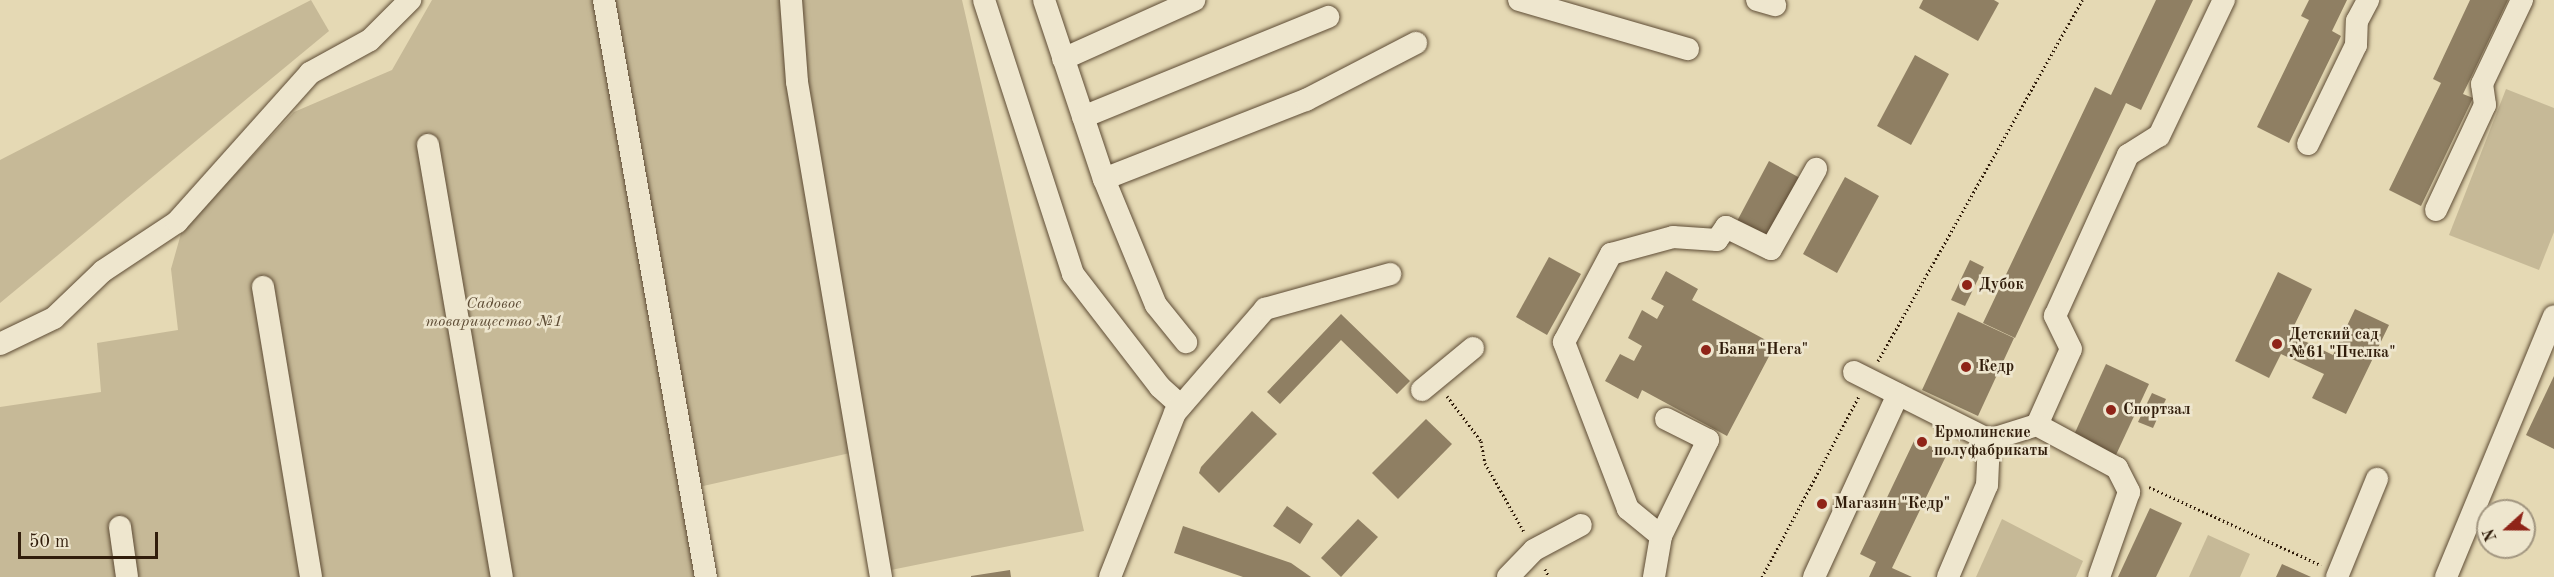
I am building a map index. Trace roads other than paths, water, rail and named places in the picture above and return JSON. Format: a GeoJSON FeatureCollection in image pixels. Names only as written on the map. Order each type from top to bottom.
{"type":"FeatureCollection","features":[{"type":"Feature","properties":{"kind":"street"},"geometry":{"type":"LineString","coordinates":[[0,344],[54,318],[103,271],[171,228],[310,73],[370,40],[410,0]]}},
{"type":"Feature","properties":{"kind":"street"},"geometry":{"type":"LineString","coordinates":[[604,0],[706,577]]}},
{"type":"Feature","properties":{"kind":"street"},"geometry":{"type":"LineString","coordinates":[[791,0],[796,82],[881,577]]}},
{"type":"Feature","properties":{"kind":"street"},"geometry":{"type":"LineString","coordinates":[[984,0],[1073,274],[1160,387],[1181,406]]}},
{"type":"Feature","properties":{"kind":"street"},"geometry":{"type":"LineString","coordinates":[[1044,0],[1104,179],[1156,305],[1186,342]]}},
{"type":"Feature","properties":{"kind":"street"},"geometry":{"type":"LineString","coordinates":[[1063,58],[1194,0]]}},
{"type":"Feature","properties":{"kind":"street"},"geometry":{"type":"LineString","coordinates":[[1519,0],[1688,49]]}},
{"type":"Feature","properties":{"kind":"street"},"geometry":{"type":"LineString","coordinates":[[2037,425],[2071,349],[2055,316],[2128,156],[2159,136],[2224,0]]}},
{"type":"Feature","properties":{"kind":"street"},"geometry":{"type":"LineString","coordinates":[[2308,144],[2356,45],[2357,21],[2368,0]]}},
{"type":"Feature","properties":{"kind":"street"},"geometry":{"type":"LineString","coordinates":[[2436,210],[2485,105],[2482,84],[2522,0]]}},
{"type":"Feature","properties":{"kind":"street"},"geometry":{"type":"LineString","coordinates":[[1083,117],[1328,17]]}},
{"type":"Feature","properties":{"kind":"street"},"geometry":{"type":"LineString","coordinates":[[1104,179],[1306,100],[1416,43]]}},
{"type":"Feature","properties":{"kind":"street"},"geometry":{"type":"LineString","coordinates":[[428,145],[502,577]]}},
{"type":"Feature","properties":{"kind":"street"},"geometry":{"type":"LineString","coordinates":[[1661,536],[1628,509],[1564,342],[1611,254],[1673,237],[1717,240],[1726,227],[1771,249],[1816,169]]}},
{"type":"Feature","properties":{"kind":"street"},"geometry":{"type":"LineString","coordinates":[[1110,577],[1181,406],[1265,309],[1390,274]]}},
{"type":"Feature","properties":{"kind":"street"},"geometry":{"type":"LineString","coordinates":[[263,287],[311,577]]}},
{"type":"Feature","properties":{"kind":"street"},"geometry":{"type":"LineString","coordinates":[[2446,577],[2554,316]]}},
{"type":"Feature","properties":{"kind":"street"},"geometry":{"type":"LineString","coordinates":[[1422,390],[1473,348]]}},
{"type":"Feature","properties":{"kind":"street"},"geometry":{"type":"LineString","coordinates":[[1861,375],[1989,440],[2037,425],[2117,468],[2129,492],[2099,577]]}},
{"type":"Feature","properties":{"kind":"street"},"geometry":{"type":"LineString","coordinates":[[1814,577],[1898,394]]}},
{"type":"Feature","properties":{"kind":"street"},"geometry":{"type":"LineString","coordinates":[[1654,577],[1661,536],[1708,440],[1666,419]]}},
{"type":"Feature","properties":{"kind":"street"},"geometry":{"type":"LineString","coordinates":[[1948,577],[1988,485],[1989,440]]}},
{"type":"Feature","properties":{"kind":"street"},"geometry":{"type":"LineString","coordinates":[[2338,575],[2377,479]]}},
{"type":"Feature","properties":{"kind":"street"},"geometry":{"type":"LineString","coordinates":[[1508,577],[1534,550],[1581,525]]}},
{"type":"Feature","properties":{"kind":"street"},"geometry":{"type":"LineString","coordinates":[[120,527],[127,577]]}},
{"type":"Feature","properties":{"kind":"place","name":"Дубок"},"geometry":{"type":"Point","coordinates":[1967,285]}},
{"type":"Feature","properties":{"kind":"place","name":"Детский сад №61 \"Пчелка\""},"geometry":{"type":"Point","coordinates":[2277,344]}},
{"type":"Feature","properties":{"kind":"place","name":"Баня \"Нега\""},"geometry":{"type":"Point","coordinates":[1706,350]}},
{"type":"Feature","properties":{"kind":"place","name":"Кедр"},"geometry":{"type":"Point","coordinates":[1966,367]}},
{"type":"Feature","properties":{"kind":"place","name":"Спортзал"},"geometry":{"type":"Point","coordinates":[2111,410]}},
{"type":"Feature","properties":{"kind":"place","name":"Ермолинские полуфабрикаты"},"geometry":{"type":"Point","coordinates":[1922,442]}},
{"type":"Feature","properties":{"kind":"place","name":"Магазин \"Кедр\""},"geometry":{"type":"Point","coordinates":[1822,504]}},
{"type":"Feature","properties":{"kind":"park label","name":"Садовое товарищество №1"},"geometry":{"type":"Point","coordinates":[494,313]}}]}
